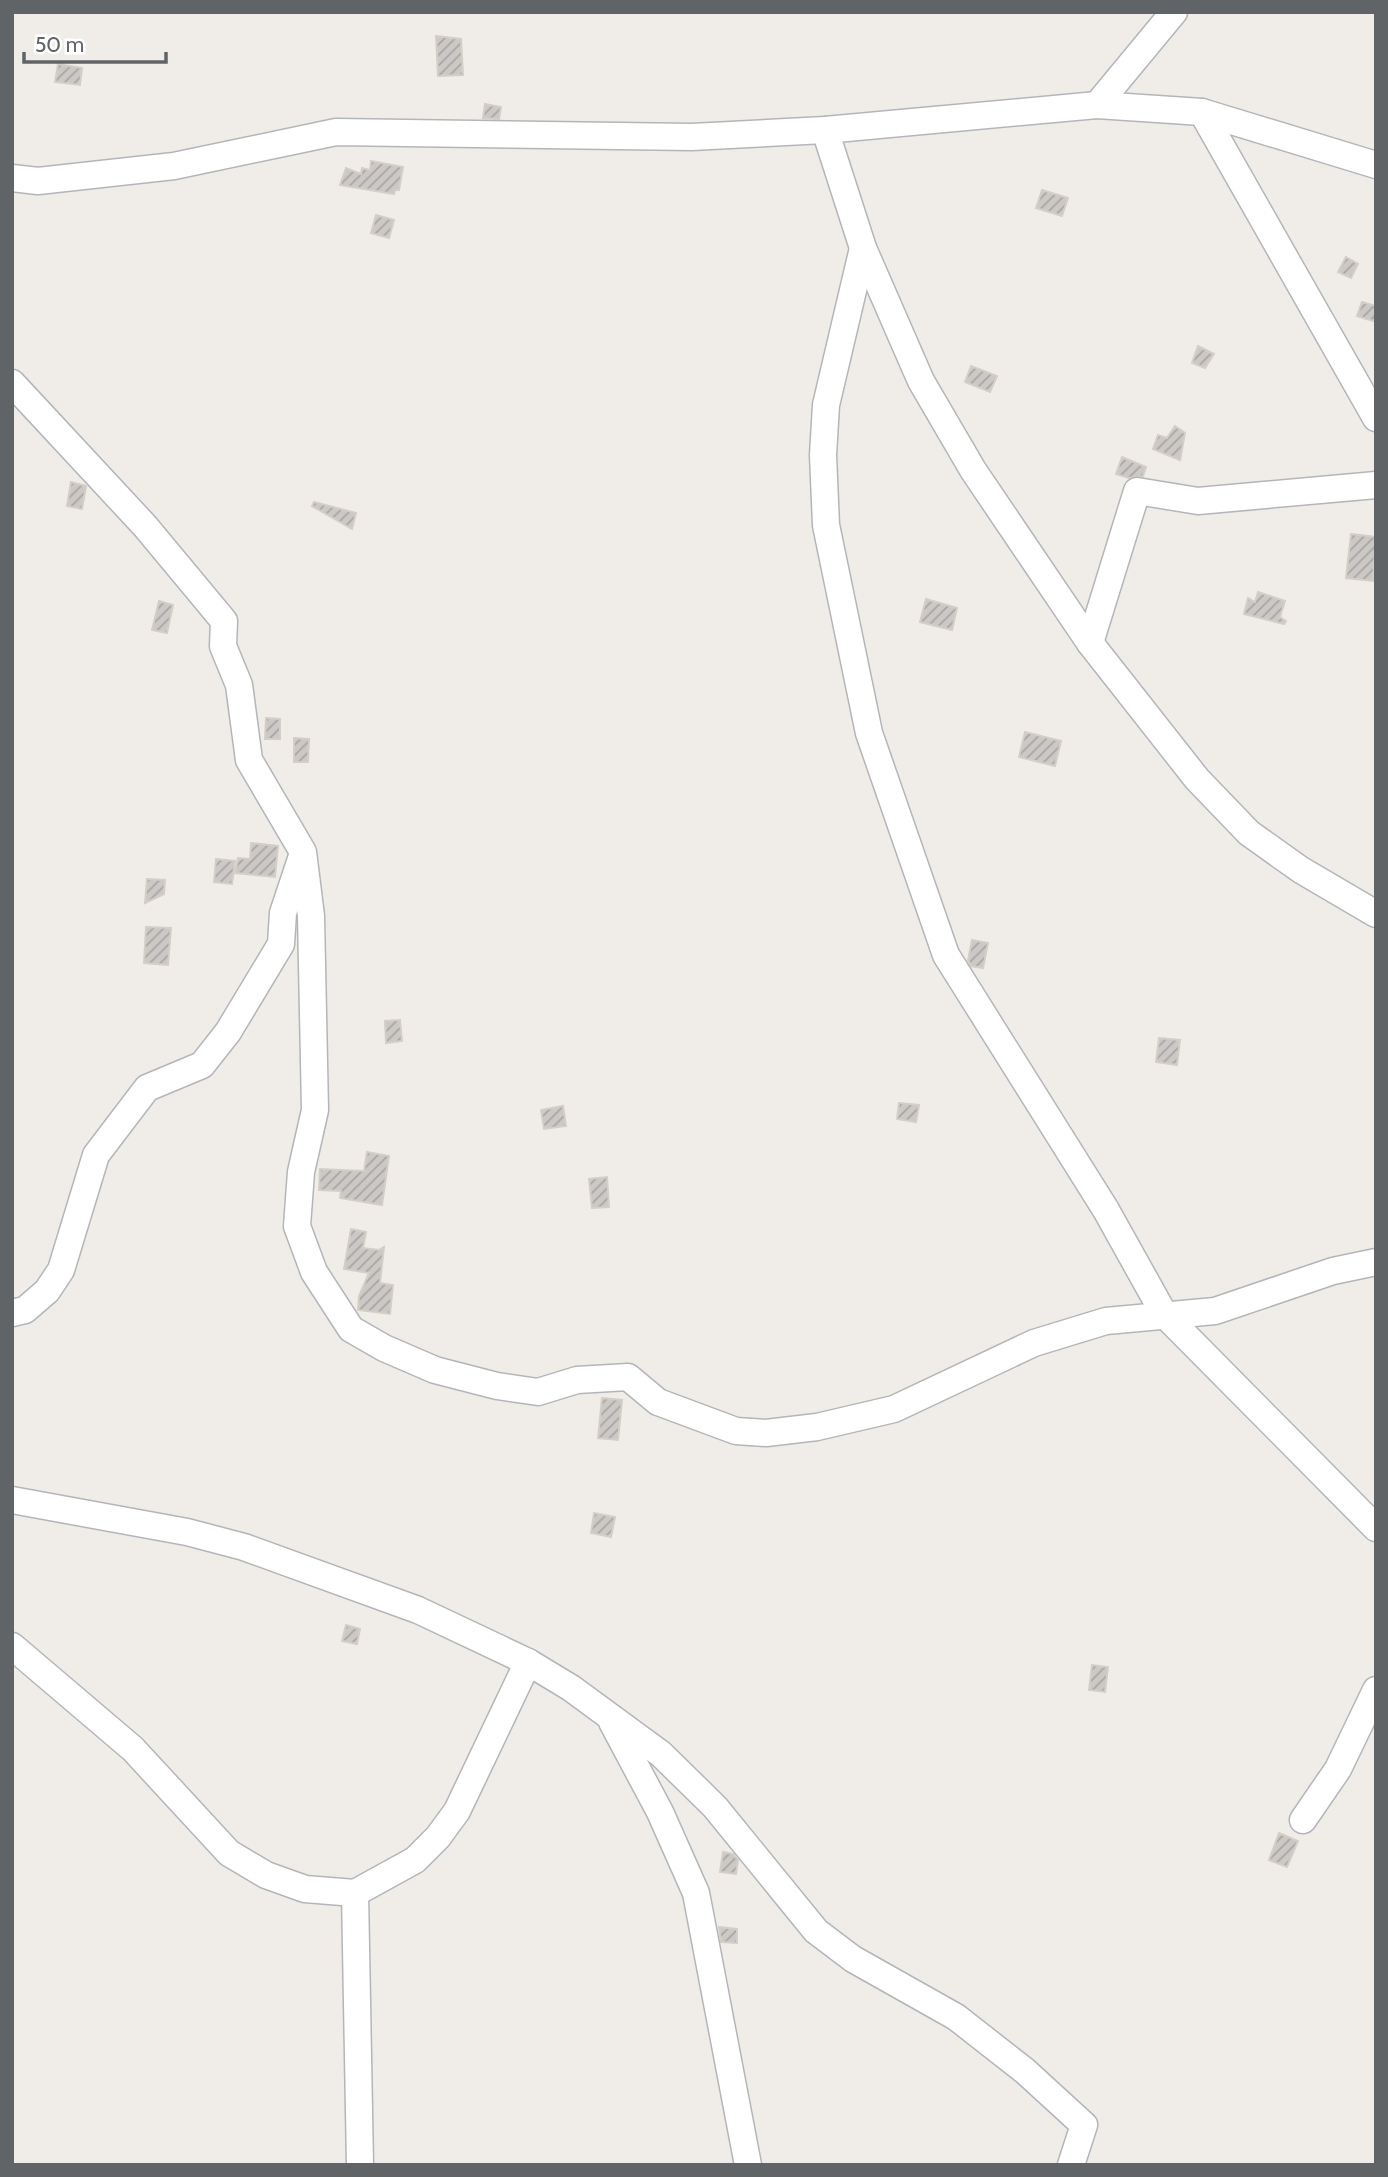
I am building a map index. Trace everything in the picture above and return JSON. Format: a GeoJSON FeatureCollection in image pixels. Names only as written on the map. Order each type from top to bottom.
{"type":"FeatureCollection","features":[{"type":"Feature","properties":{"kind":"street"},"geometry":{"type":"LineString","coordinates":[[1097,104],[1174,12]]}},
{"type":"Feature","properties":{"kind":"street"},"geometry":{"type":"LineString","coordinates":[[12,178],[38,181],[174,166],[336,132],[692,137],[825,130],[1097,104],[1202,112],[1376,166]]}},
{"type":"Feature","properties":{"kind":"street"},"geometry":{"type":"LineString","coordinates":[[1202,112],[1376,418]]}},
{"type":"Feature","properties":{"kind":"street"},"geometry":{"type":"LineString","coordinates":[[825,130],[863,248],[922,381],[973,470],[1090,643],[1197,779],[1249,833],[1301,870],[1376,914]]}},
{"type":"Feature","properties":{"kind":"street"},"geometry":{"type":"LineString","coordinates":[[863,248],[826,405],[823,455],[826,525],[869,733],[946,955],[1106,1210],[1164,1314],[1376,1528]]}},
{"type":"Feature","properties":{"kind":"street"},"geometry":{"type":"LineString","coordinates":[[12,383],[145,526],[224,621],[223,646],[240,684],[249,760],[303,852],[312,916],[315,1110],[298,1196],[297,1226],[314,1272],[351,1329],[384,1348],[465,1379],[538,1392],[577,1380],[628,1377],[658,1402],[736,1431],[766,1433],[817,1427],[894,1409],[1034,1343],[1106,1321],[1215,1311],[1333,1271],[1376,1262]]}},
{"type":"Feature","properties":{"kind":"street"},"geometry":{"type":"LineString","coordinates":[[1090,643],[1137,491],[1198,501],[1376,485]]}},
{"type":"Feature","properties":{"kind":"street"},"geometry":{"type":"LineString","coordinates":[[12,1313],[25,1310],[47,1291],[61,1270],[96,1155],[110,1136],[147,1088],[202,1065],[228,1032],[281,944],[283,913],[303,852]]}},
{"type":"Feature","properties":{"kind":"street"},"geometry":{"type":"LineString","coordinates":[[12,1500],[162,1527],[244,1547],[418,1610],[528,1662],[572,1688],[661,1754],[715,1807],[816,1931],[853,1959],[956,2017],[1025,2071],[1084,2125],[1070,2165]]}},
{"type":"Feature","properties":{"kind":"street"},"geometry":{"type":"LineString","coordinates":[[12,1646],[133,1749],[229,1853],[266,1875],[305,1889],[355,1894],[415,1860],[438,1837],[457,1811],[528,1662]]}},
{"type":"Feature","properties":{"kind":"street"},"geometry":{"type":"LineString","coordinates":[[1303,1820],[1338,1769],[1376,1690]]}},
{"type":"Feature","properties":{"kind":"street"},"geometry":{"type":"LineString","coordinates":[[608,1715],[660,1812],[696,1893],[748,2165]]}},
{"type":"Feature","properties":{"kind":"street"},"geometry":{"type":"LineString","coordinates":[[355,1894],[360,2165]]}},
{"type":"Feature","properties":{"kind":"building"},"geometry":{"type":"Polygon","coordinates":[[[436,36],[461,39],[463,75],[438,76],[436,36]]]}},
{"type":"Feature","properties":{"kind":"building"},"geometry":{"type":"Polygon","coordinates":[[[58,64],[82,68],[80,85],[55,82],[58,64]]]}},
{"type":"Feature","properties":{"kind":"building"},"geometry":{"type":"Polygon","coordinates":[[[485,104],[501,107],[499,119],[483,118],[485,104]]]}},
{"type":"Feature","properties":{"kind":"building"},"geometry":{"type":"Polygon","coordinates":[[[371,161],[403,167],[399,190],[395,190],[394,194],[340,185],[346,168],[361,174],[362,168],[370,170],[371,161]]]}},
{"type":"Feature","properties":{"kind":"building"},"geometry":{"type":"Polygon","coordinates":[[[1042,190],[1068,198],[1062,216],[1036,208],[1042,190]]]}},
{"type":"Feature","properties":{"kind":"building"},"geometry":{"type":"Polygon","coordinates":[[[376,215],[394,220],[389,238],[371,233],[376,215]]]}},
{"type":"Feature","properties":{"kind":"building"},"geometry":{"type":"Polygon","coordinates":[[[1346,257],[1358,264],[1351,278],[1338,272],[1346,257]]]}},
{"type":"Feature","properties":{"kind":"building"},"geometry":{"type":"Polygon","coordinates":[[[1362,302],[1376,306],[1376,322],[1357,316],[1362,302]]]}},
{"type":"Feature","properties":{"kind":"building"},"geometry":{"type":"Polygon","coordinates":[[[1198,346],[1214,354],[1205,368],[1192,363],[1198,346]]]}},
{"type":"Feature","properties":{"kind":"building"},"geometry":{"type":"Polygon","coordinates":[[[971,366],[997,376],[990,392],[965,382],[971,366]]]}},
{"type":"Feature","properties":{"kind":"building"},"geometry":{"type":"Polygon","coordinates":[[[1175,426],[1185,433],[1180,460],[1153,449],[1158,435],[1167,438],[1175,426]]]}},
{"type":"Feature","properties":{"kind":"building"},"geometry":{"type":"Polygon","coordinates":[[[1122,457],[1146,467],[1143,476],[1129,478],[1116,474],[1122,457]]]}},
{"type":"Feature","properties":{"kind":"building"},"geometry":{"type":"Polygon","coordinates":[[[71,482],[86,486],[82,509],[67,506],[71,482]]]}},
{"type":"Feature","properties":{"kind":"building"},"geometry":{"type":"Polygon","coordinates":[[[314,502],[356,513],[352,529],[312,506],[314,502]]]}},
{"type":"Feature","properties":{"kind":"building"},"geometry":{"type":"Polygon","coordinates":[[[1351,534],[1376,537],[1373,581],[1346,578],[1351,534]]]}},
{"type":"Feature","properties":{"kind":"building"},"geometry":{"type":"Polygon","coordinates":[[[1258,592],[1285,601],[1280,617],[1286,621],[1284,624],[1244,614],[1248,598],[1255,602],[1258,592]]]}},
{"type":"Feature","properties":{"kind":"building"},"geometry":{"type":"Polygon","coordinates":[[[926,599],[957,608],[952,630],[920,622],[926,599]]]}},
{"type":"Feature","properties":{"kind":"building"},"geometry":{"type":"Polygon","coordinates":[[[159,601],[173,605],[167,633],[152,630],[159,601]]]}},
{"type":"Feature","properties":{"kind":"building"},"geometry":{"type":"Polygon","coordinates":[[[266,718],[280,719],[280,739],[265,739],[266,718]]]}},
{"type":"Feature","properties":{"kind":"building"},"geometry":{"type":"Polygon","coordinates":[[[1025,732],[1061,741],[1055,766],[1019,757],[1025,732]]]}},
{"type":"Feature","properties":{"kind":"building"},"geometry":{"type":"Polygon","coordinates":[[[294,738],[309,739],[308,762],[294,762],[294,738]]]}},
{"type":"Feature","properties":{"kind":"building"},"geometry":{"type":"Polygon","coordinates":[[[251,843],[278,846],[275,877],[235,873],[238,858],[250,859],[251,843]]]}},
{"type":"Feature","properties":{"kind":"building"},"geometry":{"type":"Polygon","coordinates":[[[216,859],[235,861],[232,884],[214,882],[216,859]]]}},
{"type":"Feature","properties":{"kind":"building"},"geometry":{"type":"Polygon","coordinates":[[[147,879],[165,880],[164,894],[145,903],[147,879]]]}},
{"type":"Feature","properties":{"kind":"building"},"geometry":{"type":"Polygon","coordinates":[[[146,927],[171,928],[168,965],[144,963],[146,927]]]}},
{"type":"Feature","properties":{"kind":"building"},"geometry":{"type":"Polygon","coordinates":[[[972,940],[988,943],[983,968],[971,966],[968,960],[972,940]]]}},
{"type":"Feature","properties":{"kind":"building"},"geometry":{"type":"Polygon","coordinates":[[[400,1020],[402,1041],[386,1043],[385,1021],[400,1020]]]}},
{"type":"Feature","properties":{"kind":"building"},"geometry":{"type":"Polygon","coordinates":[[[1159,1038],[1180,1040],[1177,1065],[1156,1062],[1159,1038]]]}},
{"type":"Feature","properties":{"kind":"building"},"geometry":{"type":"Polygon","coordinates":[[[899,1103],[919,1105],[916,1122],[897,1119],[899,1103]]]}},
{"type":"Feature","properties":{"kind":"building"},"geometry":{"type":"Polygon","coordinates":[[[563,1106],[566,1126],[544,1129],[541,1110],[563,1106]]]}},
{"type":"Feature","properties":{"kind":"building"},"geometry":{"type":"Polygon","coordinates":[[[367,1152],[389,1156],[382,1205],[340,1198],[341,1191],[319,1190],[320,1169],[364,1171],[367,1152]]]}},
{"type":"Feature","properties":{"kind":"building"},"geometry":{"type":"Polygon","coordinates":[[[607,1177],[609,1207],[592,1208],[589,1179],[607,1177]]]}},
{"type":"Feature","properties":{"kind":"building"},"geometry":{"type":"Polygon","coordinates":[[[351,1229],[366,1232],[363,1248],[379,1250],[384,1247],[380,1283],[393,1285],[390,1314],[358,1310],[359,1296],[369,1273],[344,1269],[351,1229]]]}},
{"type":"Feature","properties":{"kind":"building"},"geometry":{"type":"Polygon","coordinates":[[[602,1398],[622,1400],[618,1440],[598,1438],[602,1398]]]}},
{"type":"Feature","properties":{"kind":"building"},"geometry":{"type":"Polygon","coordinates":[[[594,1513],[615,1517],[611,1537],[591,1533],[594,1513]]]}},
{"type":"Feature","properties":{"kind":"building"},"geometry":{"type":"Polygon","coordinates":[[[346,1625],[360,1629],[357,1644],[342,1641],[346,1625]]]}},
{"type":"Feature","properties":{"kind":"building"},"geometry":{"type":"Polygon","coordinates":[[[1092,1665],[1108,1667],[1105,1692],[1089,1690],[1092,1665]]]}},
{"type":"Feature","properties":{"kind":"building"},"geometry":{"type":"Polygon","coordinates":[[[1279,1833],[1298,1841],[1287,1867],[1269,1860],[1279,1833]]]}},
{"type":"Feature","properties":{"kind":"building"},"geometry":{"type":"Polygon","coordinates":[[[723,1852],[733,1854],[738,1860],[736,1874],[720,1872],[723,1852]]]}},
{"type":"Feature","properties":{"kind":"building"},"geometry":{"type":"Polygon","coordinates":[[[719,1927],[737,1929],[737,1943],[721,1942],[719,1927]]]}}]}
